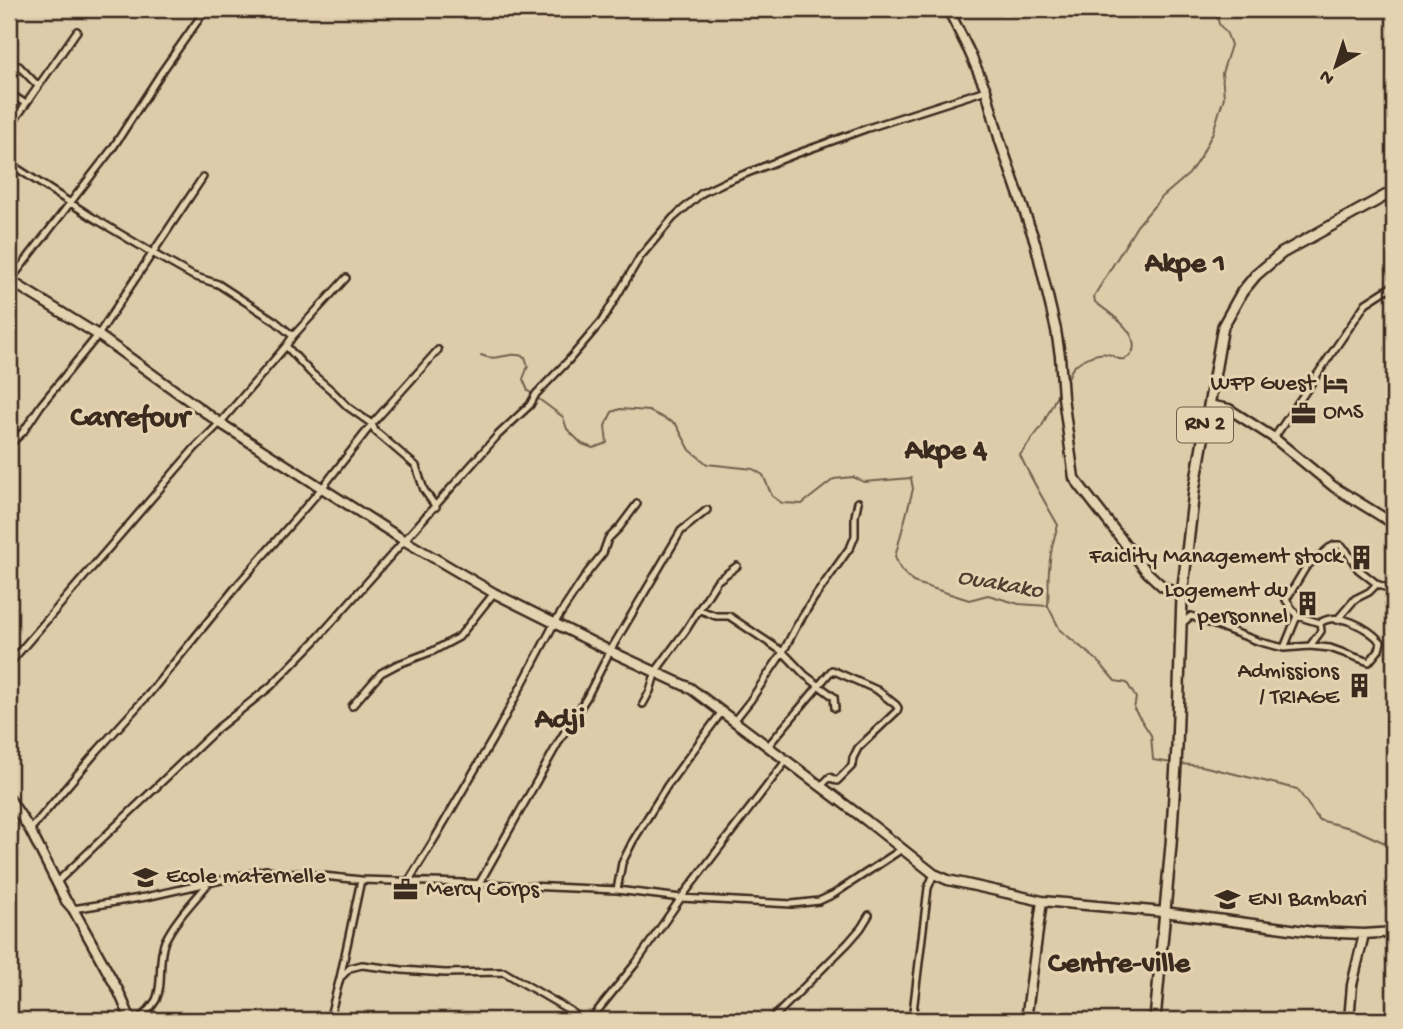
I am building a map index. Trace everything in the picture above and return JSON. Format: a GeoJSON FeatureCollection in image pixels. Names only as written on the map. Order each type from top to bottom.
{"type":"FeatureCollection","features":[{"type":"Feature","properties":{"kind":"main road","name":"RN 2"},"geometry":{"type":"LineString","coordinates":[[1155,1020],[1171,845],[1182,596],[1194,491],[1223,326],[1249,283],[1282,253],[1394,191]]}},
{"type":"Feature","properties":{"kind":"street"},"geometry":{"type":"LineString","coordinates":[[206,9],[112,149],[9,281],[98,335],[220,423],[405,541],[494,593],[690,688],[934,874],[948,880],[1042,901],[1164,912],[1313,932],[1394,932]]}},
{"type":"Feature","properties":{"kind":"street"},"geometry":{"type":"LineString","coordinates":[[948,9],[986,90],[1000,141],[1035,242],[1056,330],[1074,478],[1147,572],[1162,586],[1182,596]]}},
{"type":"Feature","properties":{"kind":"street"},"geometry":{"type":"LineString","coordinates":[[9,128],[77,30]]}},
{"type":"Feature","properties":{"kind":"street"},"geometry":{"type":"LineString","coordinates":[[19,66],[38,86]]}},
{"type":"Feature","properties":{"kind":"street"},"geometry":{"type":"LineString","coordinates":[[57,882],[218,728],[271,686],[316,640],[498,435],[530,405],[536,394],[568,361],[602,321],[640,257],[673,218],[702,193],[796,154],[986,90]]}},
{"type":"Feature","properties":{"kind":"street"},"geometry":{"type":"LineString","coordinates":[[9,93],[26,104]]}},
{"type":"Feature","properties":{"kind":"street"},"geometry":{"type":"LineString","coordinates":[[9,163],[154,254],[193,276],[218,284],[293,336]]}},
{"type":"Feature","properties":{"kind":"street"},"geometry":{"type":"LineString","coordinates":[[9,445],[23,432],[41,405],[98,335],[203,177]]}},
{"type":"Feature","properties":{"kind":"street"},"geometry":{"type":"LineString","coordinates":[[9,664],[346,278]]}},
{"type":"Feature","properties":{"kind":"street"},"geometry":{"type":"LineString","coordinates":[[1274,438],[1366,303],[1394,285]]}},
{"type":"Feature","properties":{"kind":"street"},"geometry":{"type":"LineString","coordinates":[[286,346],[348,407],[372,424],[376,431],[416,466],[424,490],[436,507]]}},
{"type":"Feature","properties":{"kind":"street"},"geometry":{"type":"LineString","coordinates":[[30,830],[148,695],[240,582],[323,487],[372,424],[438,350]]}},
{"type":"Feature","properties":{"kind":"street"},"geometry":{"type":"LineString","coordinates":[[1209,405],[1229,409],[1274,438],[1334,487],[1394,524]]}},
{"type":"Feature","properties":{"kind":"street"},"geometry":{"type":"LineString","coordinates":[[734,721],[783,652],[814,598],[851,546],[855,536],[858,502]]}},
{"type":"Feature","properties":{"kind":"street"},"geometry":{"type":"LineString","coordinates":[[408,882],[491,742],[555,622],[603,553],[608,539],[637,504]]}},
{"type":"Feature","properties":{"kind":"street"},"geometry":{"type":"LineString","coordinates":[[479,884],[681,531],[706,510]]}},
{"type":"Feature","properties":{"kind":"street"},"geometry":{"type":"LineString","coordinates":[[1181,624],[1191,616],[1260,642],[1284,648],[1330,648],[1369,662],[1379,650],[1381,642],[1359,624],[1347,620],[1324,620],[1320,623],[1297,616],[1286,600],[1306,567],[1335,545],[1346,550],[1358,569],[1377,584],[1394,591]]}},
{"type":"Feature","properties":{"kind":"street"},"geometry":{"type":"LineString","coordinates":[[643,704],[656,671],[700,610],[717,581],[737,566]]}},
{"type":"Feature","properties":{"kind":"street"},"geometry":{"type":"LineString","coordinates":[[1337,620],[1355,599],[1377,584]]}},
{"type":"Feature","properties":{"kind":"street"},"geometry":{"type":"LineString","coordinates":[[352,706],[382,673],[396,664],[433,651],[459,637],[494,593]]}},
{"type":"Feature","properties":{"kind":"street"},"geometry":{"type":"LineString","coordinates":[[700,610],[716,616],[729,616],[783,652],[805,675],[834,697],[835,708]]}},
{"type":"Feature","properties":{"kind":"street"},"geometry":{"type":"LineString","coordinates":[[1284,648],[1297,616]]}},
{"type":"Feature","properties":{"kind":"street"},"geometry":{"type":"LineString","coordinates":[[1310,646],[1321,631],[1320,623]]}},
{"type":"Feature","properties":{"kind":"street"},"geometry":{"type":"LineString","coordinates":[[768,746],[832,670],[877,690],[898,708],[897,711],[858,748],[852,766],[846,773],[836,781],[830,777],[820,787]]}},
{"type":"Feature","properties":{"kind":"street"},"geometry":{"type":"LineString","coordinates":[[617,890],[622,863],[633,841],[687,757],[722,713]]}},
{"type":"Feature","properties":{"kind":"street"},"geometry":{"type":"LineString","coordinates":[[592,1020],[786,761]]}},
{"type":"Feature","properties":{"kind":"street"},"geometry":{"type":"LineString","coordinates":[[9,798],[30,830],[66,901],[119,992],[131,1020]]}},
{"type":"Feature","properties":{"kind":"street"},"geometry":{"type":"LineString","coordinates":[[73,909],[146,897],[266,870],[360,880],[617,890],[681,898],[792,904],[819,901],[834,894],[902,849]]}},
{"type":"Feature","properties":{"kind":"street"},"geometry":{"type":"LineString","coordinates":[[912,1020],[928,888],[934,874]]}},
{"type":"Feature","properties":{"kind":"street"},"geometry":{"type":"LineString","coordinates":[[329,1020],[360,880]]}},
{"type":"Feature","properties":{"kind":"street"},"geometry":{"type":"LineString","coordinates":[[138,1020],[157,998],[164,943],[175,924],[208,884]]}},
{"type":"Feature","properties":{"kind":"street"},"geometry":{"type":"LineString","coordinates":[[1026,1020],[1042,901]]}},
{"type":"Feature","properties":{"kind":"street"},"geometry":{"type":"LineString","coordinates":[[773,1020],[848,943],[869,915]]}},
{"type":"Feature","properties":{"kind":"street"},"geometry":{"type":"LineString","coordinates":[[1349,1020],[1352,985],[1364,934]]}},
{"type":"Feature","properties":{"kind":"street"},"geometry":{"type":"LineString","coordinates":[[340,978],[350,968],[362,965],[445,973],[504,972],[582,1020]]}},
{"type":"Feature","properties":{"kind":"waterway"},"geometry":{"type":"LineString","coordinates":[[1068,378],[1071,370],[1089,357],[1104,354],[1122,359],[1132,353],[1134,345],[1128,331],[1095,302],[1094,296],[1137,226],[1161,198],[1189,174],[1213,132],[1224,97],[1222,73],[1231,45],[1219,24],[1215,9]]}},
{"type":"Feature","properties":{"kind":"waterway","name":"Ouakako"},"geometry":{"type":"LineString","coordinates":[[481,355],[493,358],[513,355],[525,357],[528,366],[523,379],[528,391],[563,417],[567,429],[582,444],[593,448],[607,443],[605,426],[612,412],[620,409],[649,411],[676,424],[690,450],[707,464],[753,469],[763,475],[772,496],[782,503],[802,504],[834,479],[853,477],[864,482],[911,478],[913,489],[895,557],[901,570],[913,582],[969,600],[988,595],[1019,604],[1048,606],[1060,630],[1098,661],[1115,681],[1127,683],[1136,698],[1134,709],[1151,735],[1153,760],[1172,763]]}},
{"type":"Feature","properties":{"kind":"waterway"},"geometry":{"type":"LineString","coordinates":[[1048,605],[1050,559],[1058,525],[1020,455],[1042,426],[1059,391]]}},
{"type":"Feature","properties":{"kind":"waterway","name":"Ouakako"},"geometry":{"type":"LineString","coordinates":[[1181,764],[1202,766],[1297,789],[1319,820],[1354,829],[1394,847]]}},
{"type":"Feature","properties":{"kind":"place","name":"WFP Guest"},"geometry":{"type":"Point","coordinates":[1335,384]}},
{"type":"Feature","properties":{"kind":"place","name":"OMS"},"geometry":{"type":"Point","coordinates":[1303,413]}},
{"type":"Feature","properties":{"kind":"place","name":"Faiclity Management stock"},"geometry":{"type":"Point","coordinates":[1362,557]}},
{"type":"Feature","properties":{"kind":"place","name":"Logement du personnel"},"geometry":{"type":"Point","coordinates":[1308,604]}},
{"type":"Feature","properties":{"kind":"place","name":"Admissions / TRIAGE"},"geometry":{"type":"Point","coordinates":[1359,685]}},
{"type":"Feature","properties":{"kind":"place","name":"Ecole maternelle"},"geometry":{"type":"Point","coordinates":[146,877]}},
{"type":"Feature","properties":{"kind":"place","name":"Mercy Corps"},"geometry":{"type":"Point","coordinates":[406,890]}},
{"type":"Feature","properties":{"kind":"place","name":"ENI Bambari"},"geometry":{"type":"Point","coordinates":[1228,900]}},
{"type":"Feature","properties":{"kind":"district","name":"Akpe 1"},"geometry":{"type":"Point","coordinates":[1185,265]}},
{"type":"Feature","properties":{"kind":"district","name":"Carrefour"},"geometry":{"type":"Point","coordinates":[130,419]}},
{"type":"Feature","properties":{"kind":"district","name":"Akpe 4"},"geometry":{"type":"Point","coordinates":[946,452]}},
{"type":"Feature","properties":{"kind":"district","name":"Adji"},"geometry":{"type":"Point","coordinates":[560,721]}},
{"type":"Feature","properties":{"kind":"district","name":"Centre-ville"},"geometry":{"type":"Point","coordinates":[1119,965]}}]}
